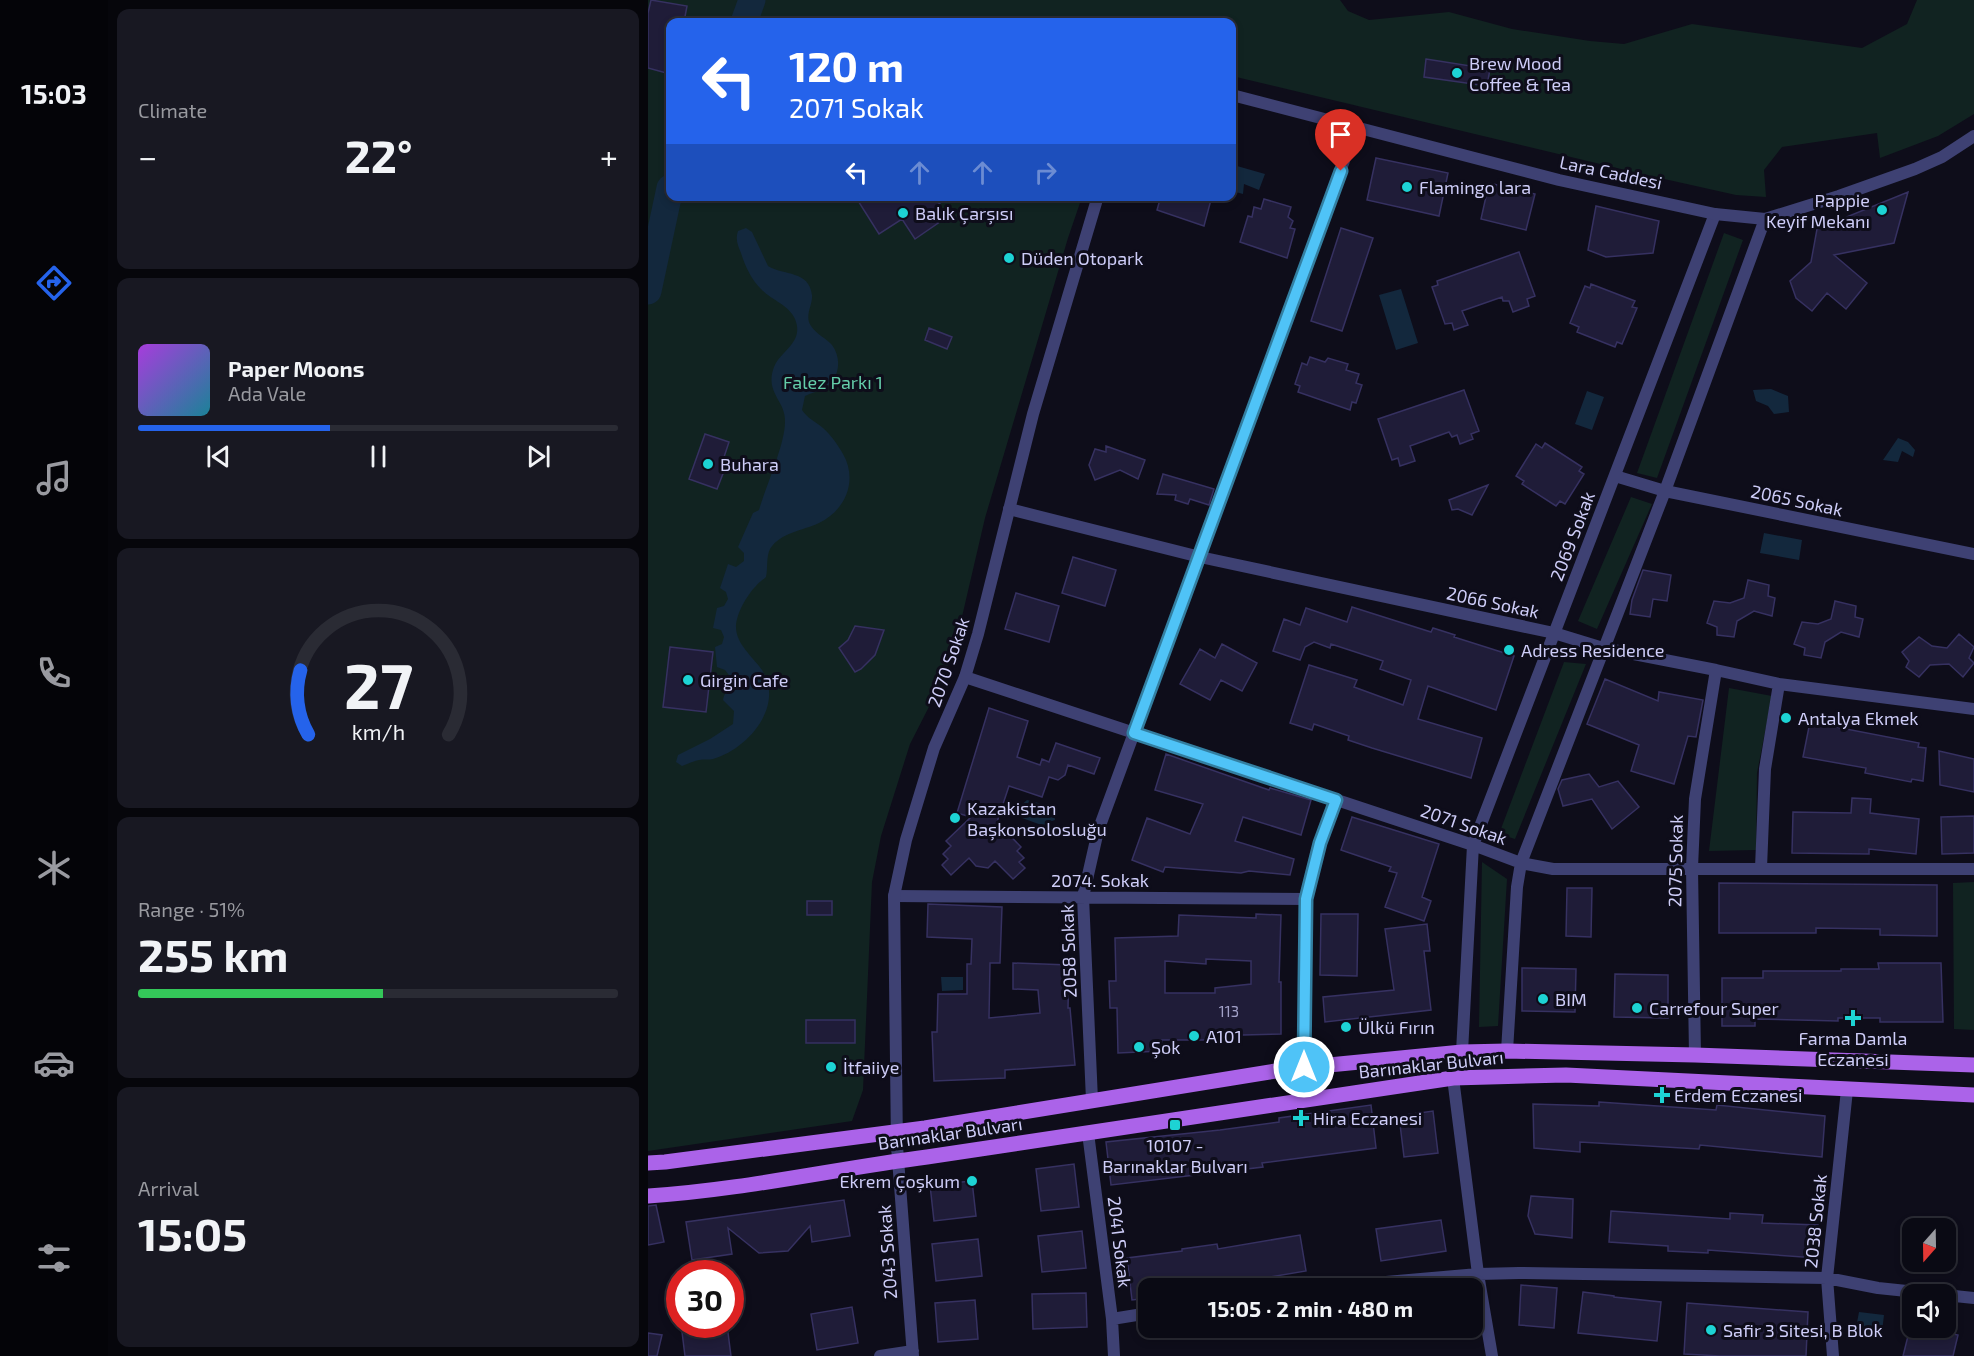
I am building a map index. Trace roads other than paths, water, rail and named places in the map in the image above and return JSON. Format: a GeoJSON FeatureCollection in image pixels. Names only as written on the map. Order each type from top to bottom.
{"type":"FeatureCollection","features":[{"type":"Feature","properties":{"kind":"main road","name":"Barınaklar Bulvarı"},"geometry":{"type":"LineString","coordinates":[[648,1196],[694,1193],[897,1146],[925,1128],[1304,1067],[1462,1052],[1507,1051],[1695,1054],[1974,1065]]}},
{"type":"Feature","properties":{"kind":"main road","name":"Barınaklar Bulvarı"},"geometry":{"type":"LineString","coordinates":[[648,1163],[1088,1133],[1453,1078],[1566,1075],[1974,1095]]}},
{"type":"Feature","properties":{"kind":"street","name":"Lara Caddesi"},"geometry":{"type":"LineString","coordinates":[[1236,96],[1559,180],[1715,214],[1765,219],[1839,196],[1915,168],[1942,157],[1974,135]]}},
{"type":"Feature","properties":{"kind":"street","name":"2058 Sokak"},"geometry":{"type":"LineString","coordinates":[[1092,1100],[1083,897],[1098,831],[1356,128]]}},
{"type":"Feature","properties":{"kind":"street","name":"2070 Sokak"},"geometry":{"type":"LineString","coordinates":[[897,1146],[894,896],[906,840],[934,748],[965,677],[978,634],[1033,414],[1097,201]]}},
{"type":"Feature","properties":{"kind":"street","name":"2069 Sokak"},"geometry":{"type":"LineString","coordinates":[[1462,1052],[1473,845],[1715,214]]}},
{"type":"Feature","properties":{"kind":"street"},"geometry":{"type":"LineString","coordinates":[[1507,1051],[1517,887],[1521,863],[1665,491],[1765,219]]}},
{"type":"Feature","properties":{"kind":"street","name":"2065 Sokak"},"geometry":{"type":"LineString","coordinates":[[1614,476],[1665,491],[1974,554]]}},
{"type":"Feature","properties":{"kind":"street","name":"2066 Sokak"},"geometry":{"type":"LineString","coordinates":[[1009,509],[1200,557],[1554,633],[1603,648],[1779,684],[1974,709]]}},
{"type":"Feature","properties":{"kind":"street","name":"2075 Sokak"},"geometry":{"type":"LineString","coordinates":[[1695,1054],[1692,868],[1695,799],[1716,670]]}},
{"type":"Feature","properties":{"kind":"street","name":"2071 Sokak"},"geometry":{"type":"LineString","coordinates":[[965,677],[1473,845],[1521,863],[1553,869],[1974,869]]}},
{"type":"Feature","properties":{"kind":"street"},"geometry":{"type":"LineString","coordinates":[[1761,868],[1765,769],[1779,684]]}},
{"type":"Feature","properties":{"kind":"street"},"geometry":{"type":"LineString","coordinates":[[1304,1067],[1306,899],[1320,843],[1336,800]]}},
{"type":"Feature","properties":{"kind":"street","name":"2074. Sokak"},"geometry":{"type":"LineString","coordinates":[[894,896],[1306,899]]}},
{"type":"Feature","properties":{"kind":"street"},"geometry":{"type":"LineString","coordinates":[[1453,1078],[1478,1274],[1492,1356]]}},
{"type":"Feature","properties":{"kind":"street","name":"2038 Sokak"},"geometry":{"type":"LineString","coordinates":[[1833,1356],[1827,1278],[1846,1090]]}},
{"type":"Feature","properties":{"kind":"street","name":"2041 Sokak"},"geometry":{"type":"LineString","coordinates":[[1088,1133],[1112,1319],[1114,1356]]}},
{"type":"Feature","properties":{"kind":"street","name":"2043 Sokak"},"geometry":{"type":"LineString","coordinates":[[897,1146],[913,1354]]}},
{"type":"Feature","properties":{"kind":"street"},"geometry":{"type":"LineString","coordinates":[[1432,1278],[1519,1273],[1827,1278],[1878,1288],[1974,1298]]}},
{"type":"Feature","properties":{"kind":"street"},"geometry":{"type":"LineString","coordinates":[[1112,1319],[1138,1315]]}},
{"type":"Feature","properties":{"kind":"street"},"geometry":{"type":"LineString","coordinates":[[880,1356],[913,1354]]}},
{"type":"Feature","properties":{"kind":"water"},"geometry":{"type":"Polygon","coordinates":[[[1237,166],[1265,174],[1259,190],[1244,184],[1243,194],[1236,192],[1237,166]]]}},
{"type":"Feature","properties":{"kind":"water"},"geometry":{"type":"Polygon","coordinates":[[[746,228],[752,232],[768,266],[801,277],[810,287],[812,299],[809,322],[832,345],[837,357],[838,370],[828,385],[805,396],[802,410],[832,437],[839,447],[847,464],[849,484],[842,502],[828,517],[819,523],[786,535],[775,543],[769,552],[766,577],[758,583],[740,611],[736,622],[739,639],[762,670],[768,684],[769,698],[766,711],[759,724],[739,746],[726,754],[713,759],[697,760],[682,766],[676,762],[678,755],[733,724],[734,711],[723,700],[732,679],[725,670],[717,667],[715,647],[722,644],[724,637],[721,630],[713,628],[717,608],[724,606],[728,599],[726,592],[720,588],[728,564],[736,567],[744,561],[744,553],[738,547],[753,513],[759,510],[782,442],[785,422],[783,408],[772,385],[773,370],[797,335],[792,314],[761,289],[746,267],[737,237],[738,231],[746,228]]]}},
{"type":"Feature","properties":{"kind":"water"},"geometry":{"type":"Polygon","coordinates":[[[1401,289],[1418,343],[1396,350],[1379,295],[1401,289]]]}},
{"type":"Feature","properties":{"kind":"water"},"geometry":{"type":"Polygon","coordinates":[[[1771,389],[1788,396],[1789,412],[1774,414],[1768,406],[1756,401],[1753,390],[1771,389]]]}},
{"type":"Feature","properties":{"kind":"water"},"geometry":{"type":"Polygon","coordinates":[[[1587,391],[1604,397],[1592,430],[1575,424],[1587,391]]]}},
{"type":"Feature","properties":{"kind":"water"},"geometry":{"type":"Polygon","coordinates":[[[1898,438],[1908,442],[1915,450],[1913,457],[1902,451],[1898,462],[1883,460],[1898,438]]]}},
{"type":"Feature","properties":{"kind":"water"},"geometry":{"type":"Polygon","coordinates":[[[1764,533],[1802,540],[1799,560],[1760,553],[1764,533]]]}},
{"type":"Feature","properties":{"kind":"water"},"geometry":{"type":"Polygon","coordinates":[[[1027,800],[1053,807],[1055,820],[1049,822],[1047,827],[1022,818],[1022,813],[1018,808],[1027,800]]]}},
{"type":"Feature","properties":{"kind":"water"},"geometry":{"type":"Polygon","coordinates":[[[941,977],[963,977],[963,990],[942,991],[941,977]]]}},
{"type":"Feature","properties":{"kind":"water"},"geometry":{"type":"Polygon","coordinates":[[[1859,1312],[1884,1315],[1882,1332],[1856,1328],[1859,1312]]]}},
{"type":"Feature","properties":{"kind":"waterway"},"geometry":{"type":"LineString","coordinates":[[745,18],[752,0]]}},
{"type":"Feature","properties":{"kind":"waterway"},"geometry":{"type":"LineString","coordinates":[[648,291],[667,201]]}},
{"type":"Feature","properties":{"kind":"place","name":"Brew Mood Coffee & Tea"},"geometry":{"type":"Point","coordinates":[1457,73]}},
{"type":"Feature","properties":{"kind":"place","name":"Flamingo lara"},"geometry":{"type":"Point","coordinates":[1407,187]}},
{"type":"Feature","properties":{"kind":"place","name":"Pappie Keyif Mekanı"},"geometry":{"type":"Point","coordinates":[1882,210]}},
{"type":"Feature","properties":{"kind":"place","name":"Balık Çarşısı"},"geometry":{"type":"Point","coordinates":[903,213]}},
{"type":"Feature","properties":{"kind":"place","name":"Düden Otopark"},"geometry":{"type":"Point","coordinates":[1009,258]}},
{"type":"Feature","properties":{"kind":"place","name":"Buhara"},"geometry":{"type":"Point","coordinates":[708,464]}},
{"type":"Feature","properties":{"kind":"place","name":"Adress Residence"},"geometry":{"type":"Point","coordinates":[1509,650]}},
{"type":"Feature","properties":{"kind":"place","name":"Girgin Cafe"},"geometry":{"type":"Point","coordinates":[688,680]}},
{"type":"Feature","properties":{"kind":"place","name":"Antalya Ekmek"},"geometry":{"type":"Point","coordinates":[1786,718]}},
{"type":"Feature","properties":{"kind":"place","name":"Kazakistan Başkonsolosluğu"},"geometry":{"type":"Point","coordinates":[955,818]}},
{"type":"Feature","properties":{"kind":"place","name":"BIM"},"geometry":{"type":"Point","coordinates":[1543,999]}},
{"type":"Feature","properties":{"kind":"place","name":"Carrefour Super"},"geometry":{"type":"Point","coordinates":[1637,1008]}},
{"type":"Feature","properties":{"kind":"place","name":"Farma Damla Eczanesi"},"geometry":{"type":"Point","coordinates":[1853,1018]}},
{"type":"Feature","properties":{"kind":"place","name":"Ülkü Fırın"},"geometry":{"type":"Point","coordinates":[1346,1027]}},
{"type":"Feature","properties":{"kind":"place","name":"A101"},"geometry":{"type":"Point","coordinates":[1194,1036]}},
{"type":"Feature","properties":{"kind":"place","name":"Şok"},"geometry":{"type":"Point","coordinates":[1139,1047]}},
{"type":"Feature","properties":{"kind":"place","name":"İtfaiiye"},"geometry":{"type":"Point","coordinates":[831,1067]}},
{"type":"Feature","properties":{"kind":"place","name":"Erdem Eczanesi"},"geometry":{"type":"Point","coordinates":[1662,1095]}},
{"type":"Feature","properties":{"kind":"place","name":"Hira Eczanesi"},"geometry":{"type":"Point","coordinates":[1301,1118]}},
{"type":"Feature","properties":{"kind":"place","name":"10107 - Barınaklar Bulvarı"},"geometry":{"type":"Point","coordinates":[1175,1125]}},
{"type":"Feature","properties":{"kind":"place","name":"Ekrem Çoşkum"},"geometry":{"type":"Point","coordinates":[972,1181]}},
{"type":"Feature","properties":{"kind":"place","name":"Safir 3 Sitesi, B Blok"},"geometry":{"type":"Point","coordinates":[1711,1330]}},
{"type":"Feature","properties":{"kind":"park label","name":"Falez Parkı 1"},"geometry":{"type":"Point","coordinates":[833,382]}}]}
